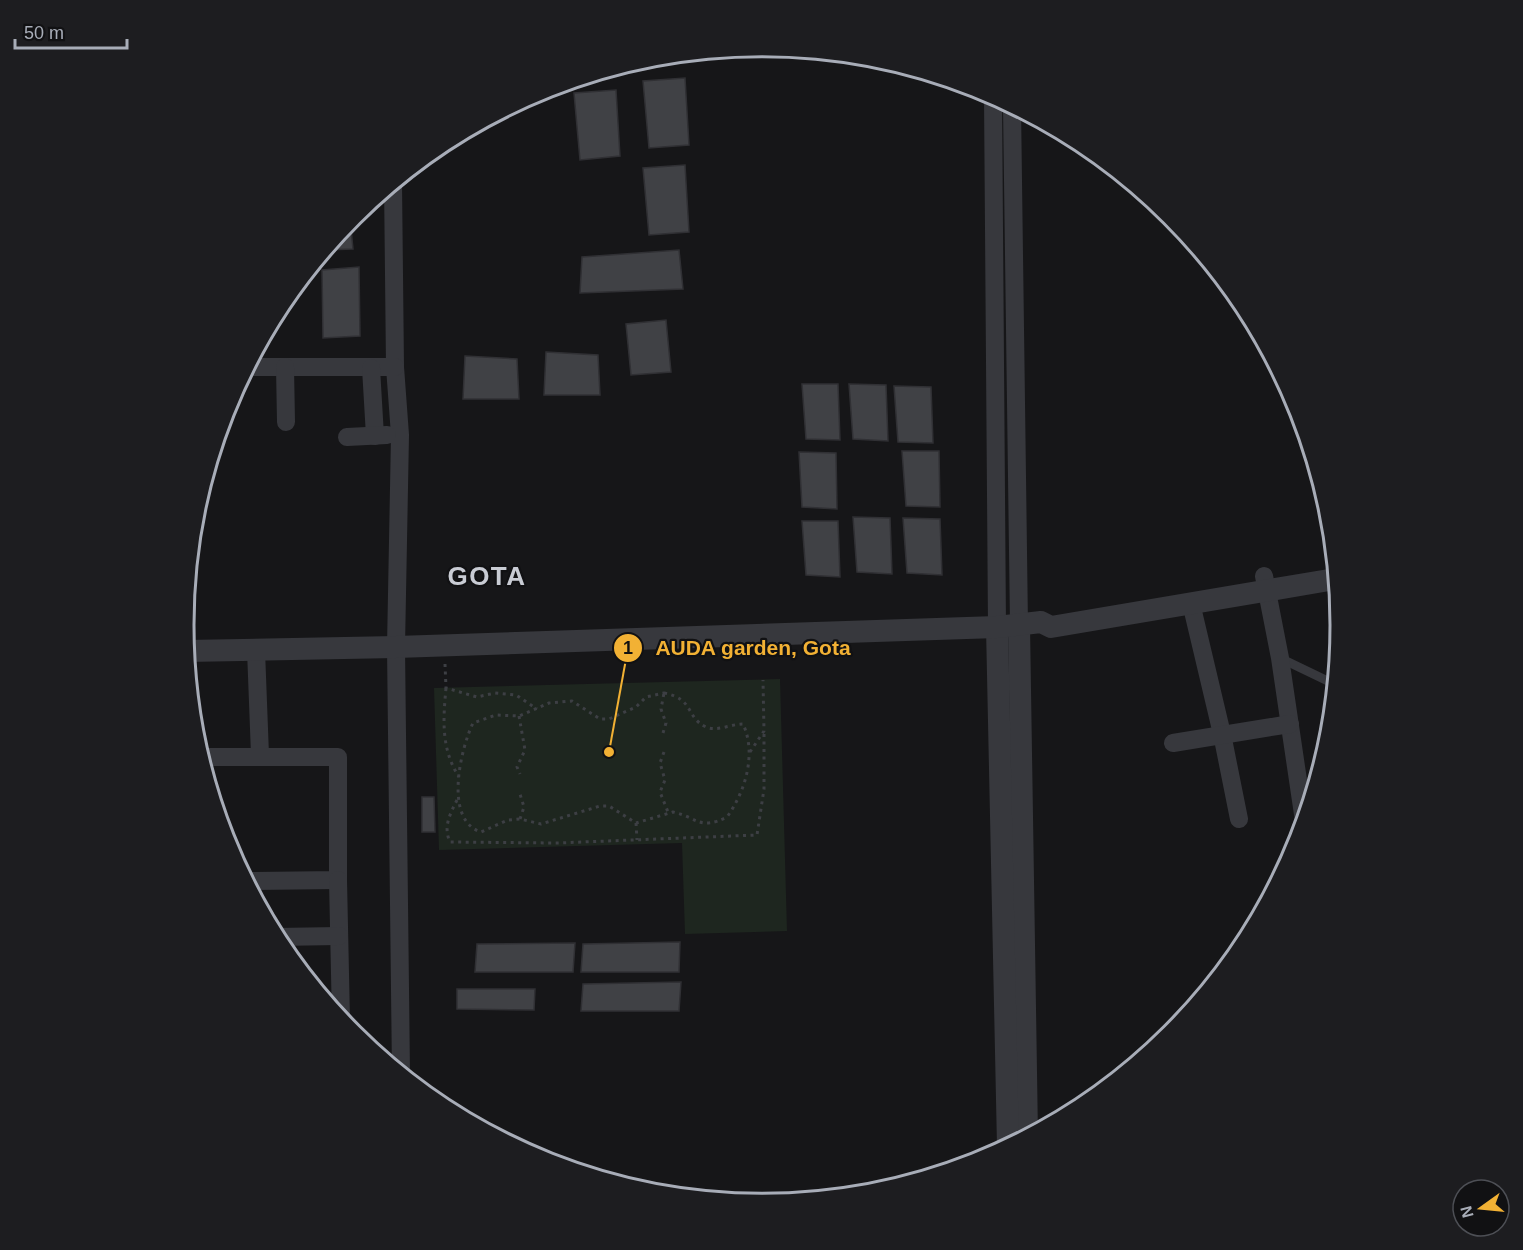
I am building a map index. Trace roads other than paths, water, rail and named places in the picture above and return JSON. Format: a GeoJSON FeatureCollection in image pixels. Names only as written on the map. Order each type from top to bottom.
{"type":"FeatureCollection","features":[{"type":"Feature","properties":{"kind":"street"},"geometry":{"type":"LineString","coordinates":[[994,107],[1019,624],[1008,1136]]}},
{"type":"Feature","properties":{"kind":"street"},"geometry":{"type":"LineString","coordinates":[[1012,116],[1027,1127]]}},
{"type":"Feature","properties":{"kind":"street"},"geometry":{"type":"LineString","coordinates":[[393,193],[395,367],[400,435],[396,647],[401,1063]]}},
{"type":"Feature","properties":{"kind":"street"},"geometry":{"type":"LineString","coordinates":[[256,367],[395,367]]}},
{"type":"Feature","properties":{"kind":"street"},"geometry":{"type":"LineString","coordinates":[[285,367],[286,422]]}},
{"type":"Feature","properties":{"kind":"street"},"geometry":{"type":"LineString","coordinates":[[370,368],[375,436]]}},
{"type":"Feature","properties":{"kind":"street"},"geometry":{"type":"LineString","coordinates":[[347,437],[400,435]]}},
{"type":"Feature","properties":{"kind":"street"},"geometry":{"type":"LineString","coordinates":[[195,651],[443,646],[1019,624],[1051,627],[1191,603],[1326,566]]}},
{"type":"Feature","properties":{"kind":"street"},"geometry":{"type":"LineString","coordinates":[[1019,624],[1048,611],[1265,584],[1327,580]]}},
{"type":"Feature","properties":{"kind":"street"},"geometry":{"type":"LineString","coordinates":[[1265,584],[1280,658],[1301,801]]}},
{"type":"Feature","properties":{"kind":"street"},"geometry":{"type":"LineString","coordinates":[[1191,603],[1222,734],[1239,819]]}},
{"type":"Feature","properties":{"kind":"street"},"geometry":{"type":"LineString","coordinates":[[256,650],[260,755]]}},
{"type":"Feature","properties":{"kind":"street"},"geometry":{"type":"LineString","coordinates":[[1173,743],[1290,724]]}},
{"type":"Feature","properties":{"kind":"street"},"geometry":{"type":"LineString","coordinates":[[209,757],[260,755],[338,757],[341,1007]]}},
{"type":"Feature","properties":{"kind":"street"},"geometry":{"type":"LineString","coordinates":[[255,882],[338,880]]}},
{"type":"Feature","properties":{"kind":"street"},"geometry":{"type":"LineString","coordinates":[[287,937],[339,936]]}},
{"type":"Feature","properties":{"kind":"lane"},"geometry":{"type":"LineString","coordinates":[[1280,658],[1327,680]]}},
{"type":"Feature","properties":{"kind":"place","name":"AUDA garden, Gota"},"geometry":{"type":"Point","coordinates":[609,752]}},
{"type":"Feature","properties":{"kind":"district","name":"GOTA"},"geometry":{"type":"Point","coordinates":[487,576]}}]}
